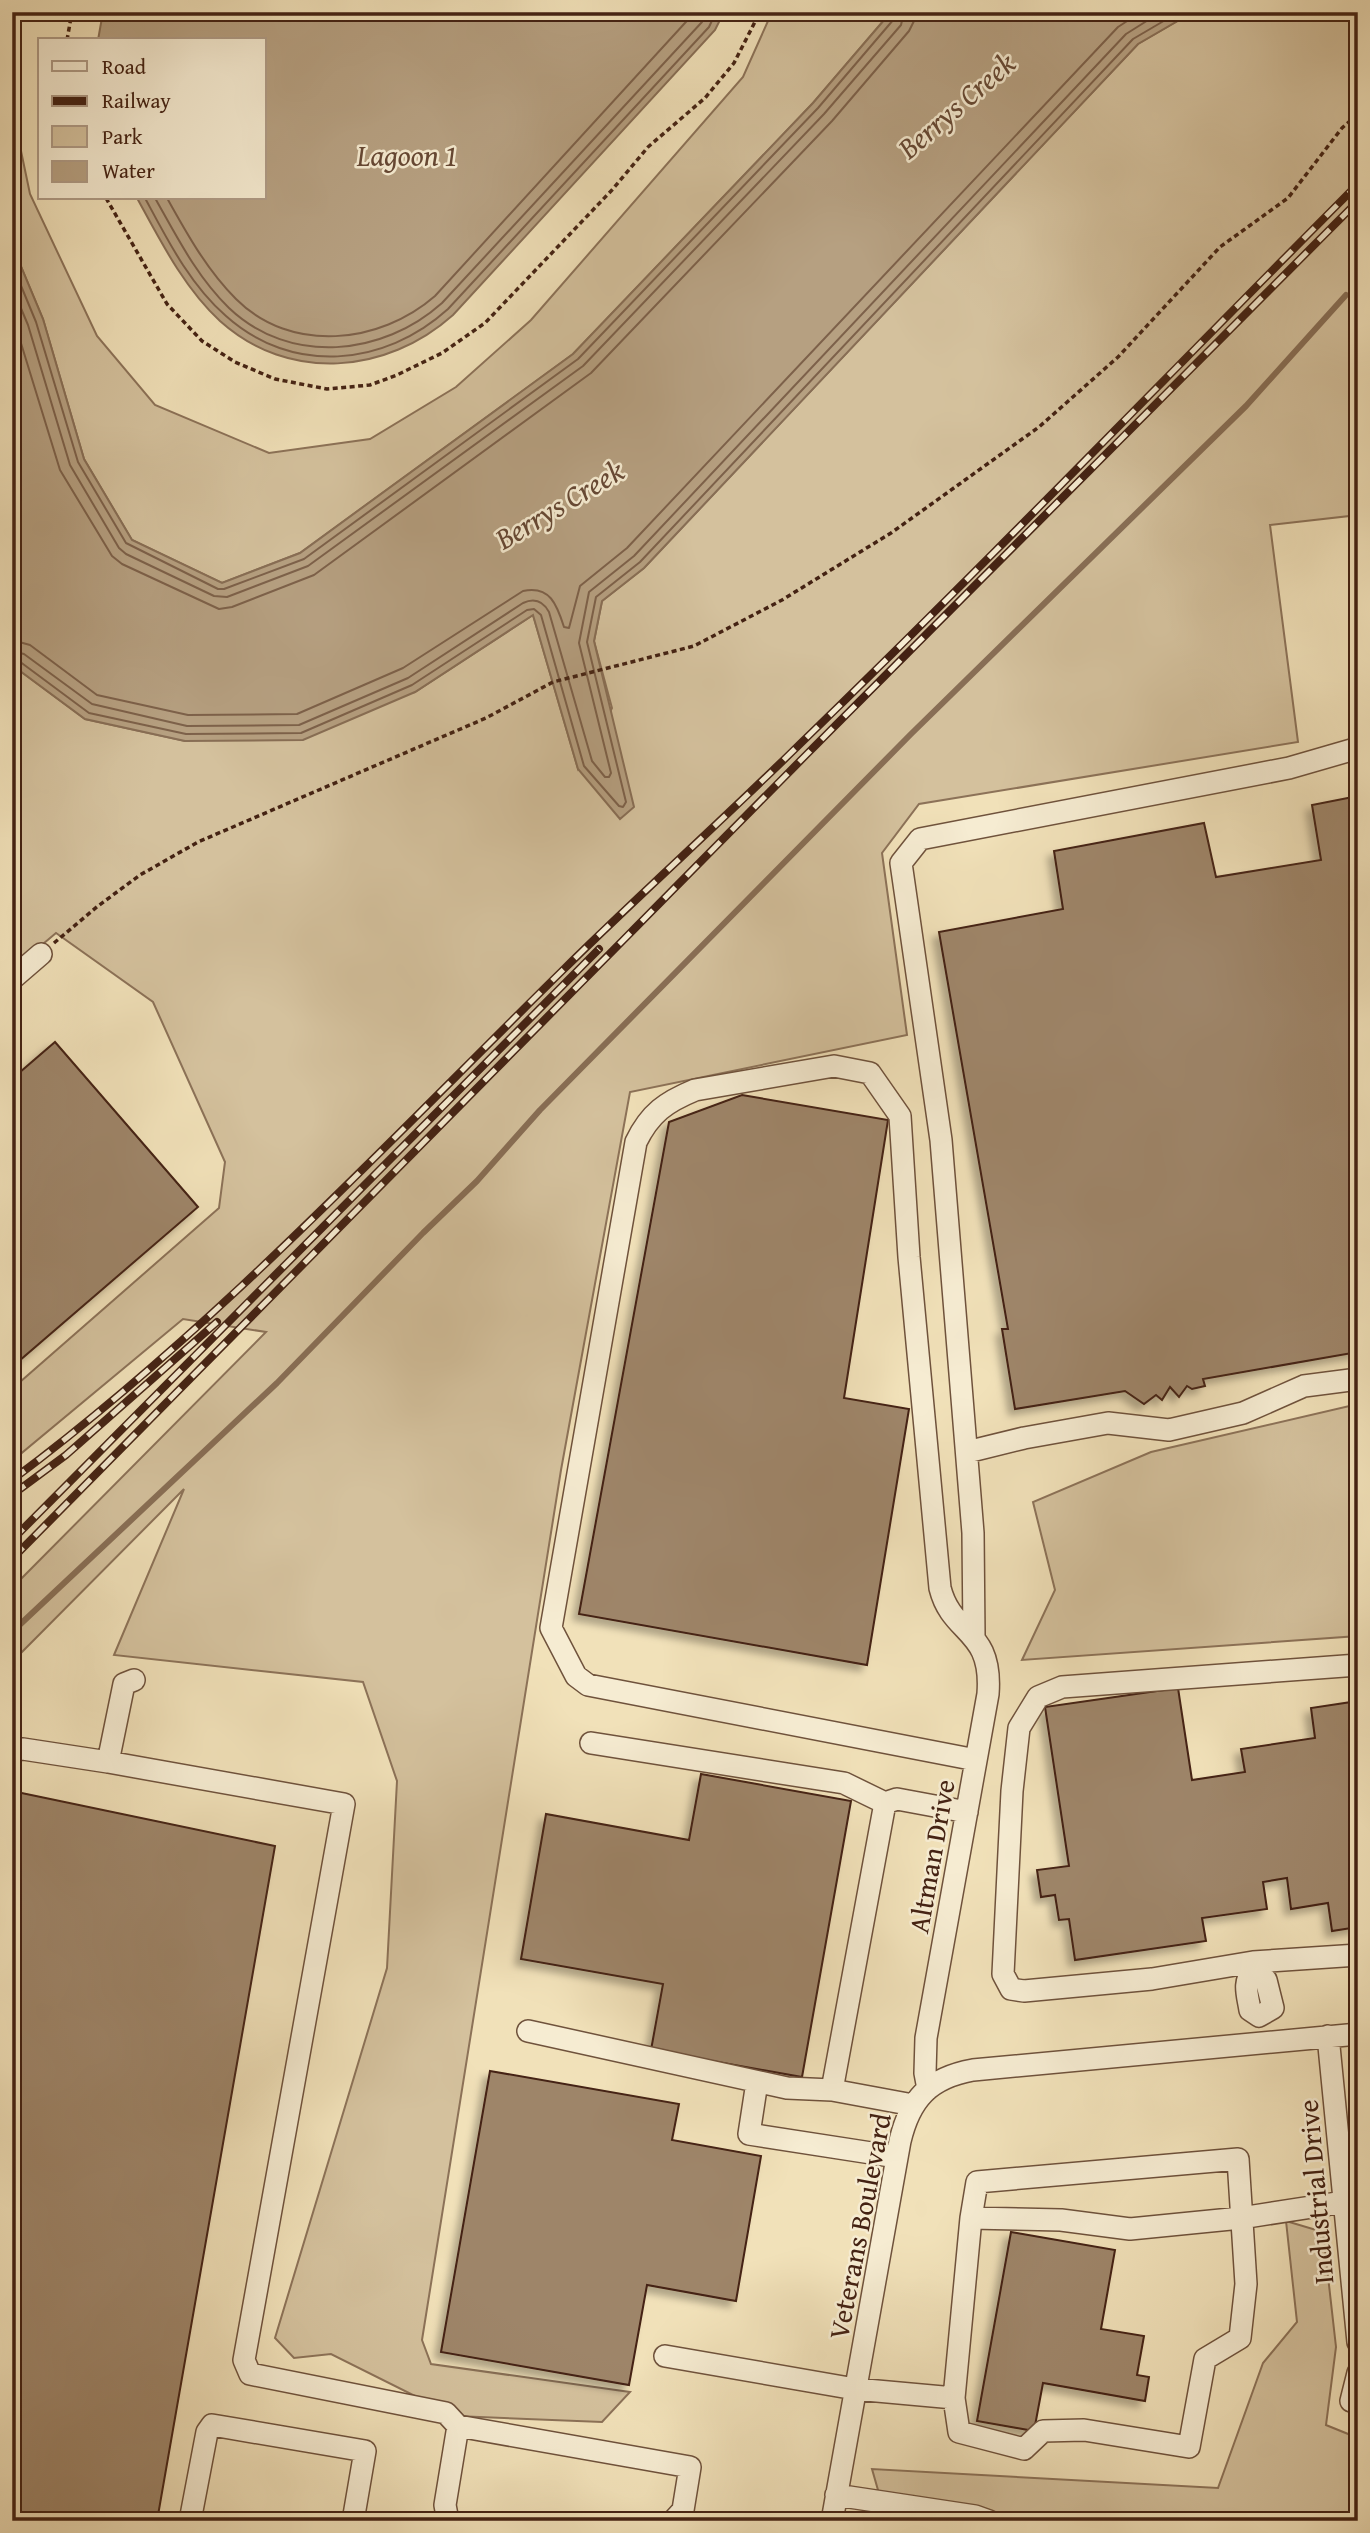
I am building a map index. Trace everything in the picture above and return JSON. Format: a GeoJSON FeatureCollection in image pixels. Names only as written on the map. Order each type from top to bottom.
{"type":"FeatureCollection","features":[{"type":"Feature","properties":{"kind":"street"},"geometry":{"type":"LineString","coordinates":[[974,1636],[973,1533],[941,1140],[901,863],[920,839],[1289,768],[1358,748]]}},
{"type":"Feature","properties":{"kind":"street"},"geometry":{"type":"LineString","coordinates":[[12,979],[41,954]]}},
{"type":"Feature","properties":{"kind":"street"},"geometry":{"type":"LineString","coordinates":[[974,1636],[947,1608],[940,1588],[909,1256],[900,1116],[870,1073],[834,1066],[695,1090],[676,1098],[645,1122],[636,1142],[551,1628],[576,1676],[588,1685],[976,1760]]}},
{"type":"Feature","properties":{"kind":"street"},"geometry":{"type":"LineString","coordinates":[[967,1452],[1024,1438],[1108,1423],[1170,1430],[1243,1413],[1304,1386],[1358,1379]]}},
{"type":"Feature","properties":{"kind":"street","name":"Altman Drive"},"geometry":{"type":"LineString","coordinates":[[928,2089],[925,2073],[926,2038],[989,1678],[985,1654],[974,1636]]}},
{"type":"Feature","properties":{"kind":"street"},"geometry":{"type":"LineString","coordinates":[[1358,1665],[1062,1687],[1038,1697],[1019,1728],[1012,1791],[1003,1974],[1010,1989],[1024,1991],[1358,1955]]}},
{"type":"Feature","properties":{"kind":"street"},"geometry":{"type":"LineString","coordinates":[[108,1762],[124,1684],[134,1680]]}},
{"type":"Feature","properties":{"kind":"street"},"geometry":{"type":"LineString","coordinates":[[592,1743],[844,1783],[885,1804],[897,1799],[967,1812]]}},
{"type":"Feature","properties":{"kind":"street"},"geometry":{"type":"LineString","coordinates":[[12,1750],[23,1749],[108,1762],[344,1804],[244,2360],[250,2374],[446,2413],[458,2426],[690,2467],[683,2510],[673,2521]]}},
{"type":"Feature","properties":{"kind":"street"},"geometry":{"type":"LineString","coordinates":[[832,2090],[885,1804]]}},
{"type":"Feature","properties":{"kind":"street"},"geometry":{"type":"LineString","coordinates":[[1253,1965],[1266,1980],[1273,2008],[1259,2016],[1262,2043]]}},
{"type":"Feature","properties":{"kind":"street"},"geometry":{"type":"LineString","coordinates":[[528,2031],[787,2088],[832,2090],[913,2105]]}},
{"type":"Feature","properties":{"kind":"street","name":"Veterans Boulevard"},"geometry":{"type":"LineString","coordinates":[[832,2521],[903,2128],[913,2105],[928,2089],[950,2076],[973,2070],[1358,2034]]}},
{"type":"Feature","properties":{"kind":"street","name":"Industrial Drive"},"geometry":{"type":"LineString","coordinates":[[1328,2036],[1354,2265],[1358,2342]]}},
{"type":"Feature","properties":{"kind":"street"},"geometry":{"type":"LineString","coordinates":[[757,2082],[749,2134],[897,2157]]}},
{"type":"Feature","properties":{"kind":"street"},"geometry":{"type":"LineString","coordinates":[[1238,2159],[1241,2218],[1247,2284],[1240,2338],[1205,2359],[1189,2447],[1083,2430],[1043,2431],[1024,2449],[960,2432],[954,2398],[971,2218],[978,2182],[1238,2159]]}},
{"type":"Feature","properties":{"kind":"street"},"geometry":{"type":"LineString","coordinates":[[971,2218],[1061,2220],[1130,2229],[1241,2218],[1345,2202]]}},
{"type":"Feature","properties":{"kind":"street"},"geometry":{"type":"LineString","coordinates":[[665,2356],[855,2389],[954,2398]]}},
{"type":"Feature","properties":{"kind":"street"},"geometry":{"type":"LineString","coordinates":[[1354,2402],[1358,2373]]}},
{"type":"Feature","properties":{"kind":"street"},"geometry":{"type":"LineString","coordinates":[[190,2521],[206,2432],[212,2426],[365,2451],[353,2521]]}},
{"type":"Feature","properties":{"kind":"street"},"geometry":{"type":"LineString","coordinates":[[448,2521],[445,2505],[458,2426]]}},
{"type":"Feature","properties":{"kind":"street"},"geometry":{"type":"LineString","coordinates":[[836,2495],[978,2519]]}},
{"type":"Feature","properties":{"kind":"path"},"geometry":{"type":"LineString","coordinates":[[67,38],[72,12]]}},
{"type":"Feature","properties":{"kind":"path"},"geometry":{"type":"LineString","coordinates":[[107,200],[167,304],[202,341],[235,362],[275,379],[327,389],[370,385],[397,376],[442,353],[485,323],[604,199],[648,147],[705,98],[734,64],[760,12]]}},
{"type":"Feature","properties":{"kind":"path"},"geometry":{"type":"LineString","coordinates":[[41,954],[130,883],[198,842],[486,718],[553,682],[694,646],[782,600],[891,533],[1039,427],[1118,357],[1220,247],[1288,198],[1342,128],[1358,114]]}},
{"type":"Feature","properties":{"kind":"green space"},"geometry":{"type":"Polygon","coordinates":[[[772,12],[891,12],[813,103],[573,354],[300,553],[222,583],[132,540],[84,459],[43,319],[12,245],[12,108],[30,194],[97,336],[155,405],[269,453],[370,439],[456,387],[531,320],[743,77],[772,12]]]}},
{"type":"Feature","properties":{"kind":"green space"},"geometry":{"type":"Polygon","coordinates":[[[1193,12],[1358,12],[1358,515],[1270,525],[1298,742],[919,804],[882,853],[907,1035],[630,1092],[561,1470],[422,2340],[431,2364],[630,2392],[602,2422],[455,2416],[331,2354],[294,2358],[275,2338],[387,1968],[397,1781],[363,1682],[114,1655],[184,1489],[12,1662],[12,1588],[266,1332],[183,1319],[12,1461],[12,1389],[219,1208],[225,1162],[153,1002],[56,933],[12,970],[12,665],[85,719],[185,741],[415,692],[533,615],[578,769],[612,708],[594,641],[602,601],[644,568],[1138,44],[1193,12]]]}},
{"type":"Feature","properties":{"kind":"green space"},"geometry":{"type":"Polygon","coordinates":[[[1358,1404],[1358,1636],[1022,1660],[1055,1590],[1033,1502],[1151,1452],[1358,1404]]]}},
{"type":"Feature","properties":{"kind":"green space"},"geometry":{"type":"Polygon","coordinates":[[[1286,2221],[1323,2232],[1336,2347],[1326,2425],[1358,2438],[1358,2521],[1043,2521],[880,2497],[872,2469],[1218,2488],[1263,2363],[1297,2322],[1286,2221]]]}},
{"type":"Feature","properties":{"kind":"water","name":"Lagoon 1"},"geometry":{"type":"Polygon","coordinates":[[[103,12],[724,12],[715,30],[453,315],[427,335],[398,350],[368,359],[338,363],[307,362],[276,355],[247,341],[220,321],[184,279],[138,200],[266,200],[266,38],[98,38],[103,12]]]}},
{"type":"Feature","properties":{"kind":"water","name":"Berrys Creek"},"geometry":{"type":"Polygon","coordinates":[[[891,12],[1193,12],[1138,44],[644,568],[602,601],[594,641],[634,807],[620,819],[578,769],[533,615],[415,692],[303,740],[185,741],[85,719],[12,665],[12,245],[43,319],[84,459],[132,540],[222,583],[300,553],[573,354],[813,103],[891,12]]]}},
{"type":"Feature","properties":{"kind":"building"},"geometry":{"type":"Polygon","coordinates":[[[1358,796],[1358,1352],[1203,1379],[1205,1386],[1192,1389],[1187,1386],[1179,1397],[1170,1387],[1162,1400],[1156,1395],[1144,1404],[1125,1391],[1015,1409],[1002,1329],[1008,1329],[939,932],[1063,909],[1054,851],[1204,823],[1216,877],[1321,860],[1312,805],[1358,796]]]}},
{"type":"Feature","properties":{"kind":"building"},"geometry":{"type":"Polygon","coordinates":[[[55,1042],[198,1207],[12,1367],[12,1079],[55,1042]]]}},
{"type":"Feature","properties":{"kind":"building"},"geometry":{"type":"Polygon","coordinates":[[[742,1095],[888,1120],[844,1398],[909,1409],[867,1665],[579,1614],[669,1122],[742,1095]]]}},
{"type":"Feature","properties":{"kind":"building"},"geometry":{"type":"Polygon","coordinates":[[[1178,1688],[1192,1780],[1245,1772],[1241,1749],[1315,1738],[1311,1708],[1358,1701],[1358,1927],[1332,1931],[1328,1903],[1291,1909],[1287,1878],[1263,1882],[1267,1909],[1202,1918],[1206,1941],[1075,1960],[1069,1919],[1059,1920],[1055,1895],[1041,1897],[1037,1870],[1069,1866],[1045,1707],[1178,1688]]]}},
{"type":"Feature","properties":{"kind":"building"},"geometry":{"type":"Polygon","coordinates":[[[701,1774],[851,1801],[802,2077],[651,2050],[663,1984],[521,1959],[546,1814],[689,1840],[701,1774]]]}},
{"type":"Feature","properties":{"kind":"building"},"geometry":{"type":"Polygon","coordinates":[[[12,1791],[275,1846],[157,2521],[12,2521],[12,1791]]]}},
{"type":"Feature","properties":{"kind":"building"},"geometry":{"type":"Polygon","coordinates":[[[490,2071],[679,2104],[672,2140],[761,2156],[736,2301],[647,2285],[629,2385],[441,2352],[490,2071]]]}},
{"type":"Feature","properties":{"kind":"building"},"geometry":{"type":"Polygon","coordinates":[[[1011,2232],[1115,2250],[1101,2329],[1144,2336],[1137,2375],[1149,2377],[1145,2401],[1043,2383],[1034,2431],[977,2421],[1011,2232]]]}},
{"type":"Feature","properties":{"kind":"waterway"},"geometry":{"type":"LineString","coordinates":[[12,1632],[277,1383],[477,1181],[540,1110],[911,734],[1246,406],[1346,295]]}},
{"type":"Feature","properties":{"kind":"railway"},"geometry":{"type":"LineString","coordinates":[[12,1480],[158,1362],[296,1234],[592,941],[872,674],[1358,184]]}},
{"type":"Feature","properties":{"kind":"railway"},"geometry":{"type":"LineString","coordinates":[[12,1559],[1358,201]]}},
{"type":"Feature","properties":{"kind":"railway"},"geometry":{"type":"LineString","coordinates":[[12,1540],[599,949]]}},
{"type":"Feature","properties":{"kind":"railway"},"geometry":{"type":"LineString","coordinates":[[12,1495],[66,1455],[217,1322]]}}]}
